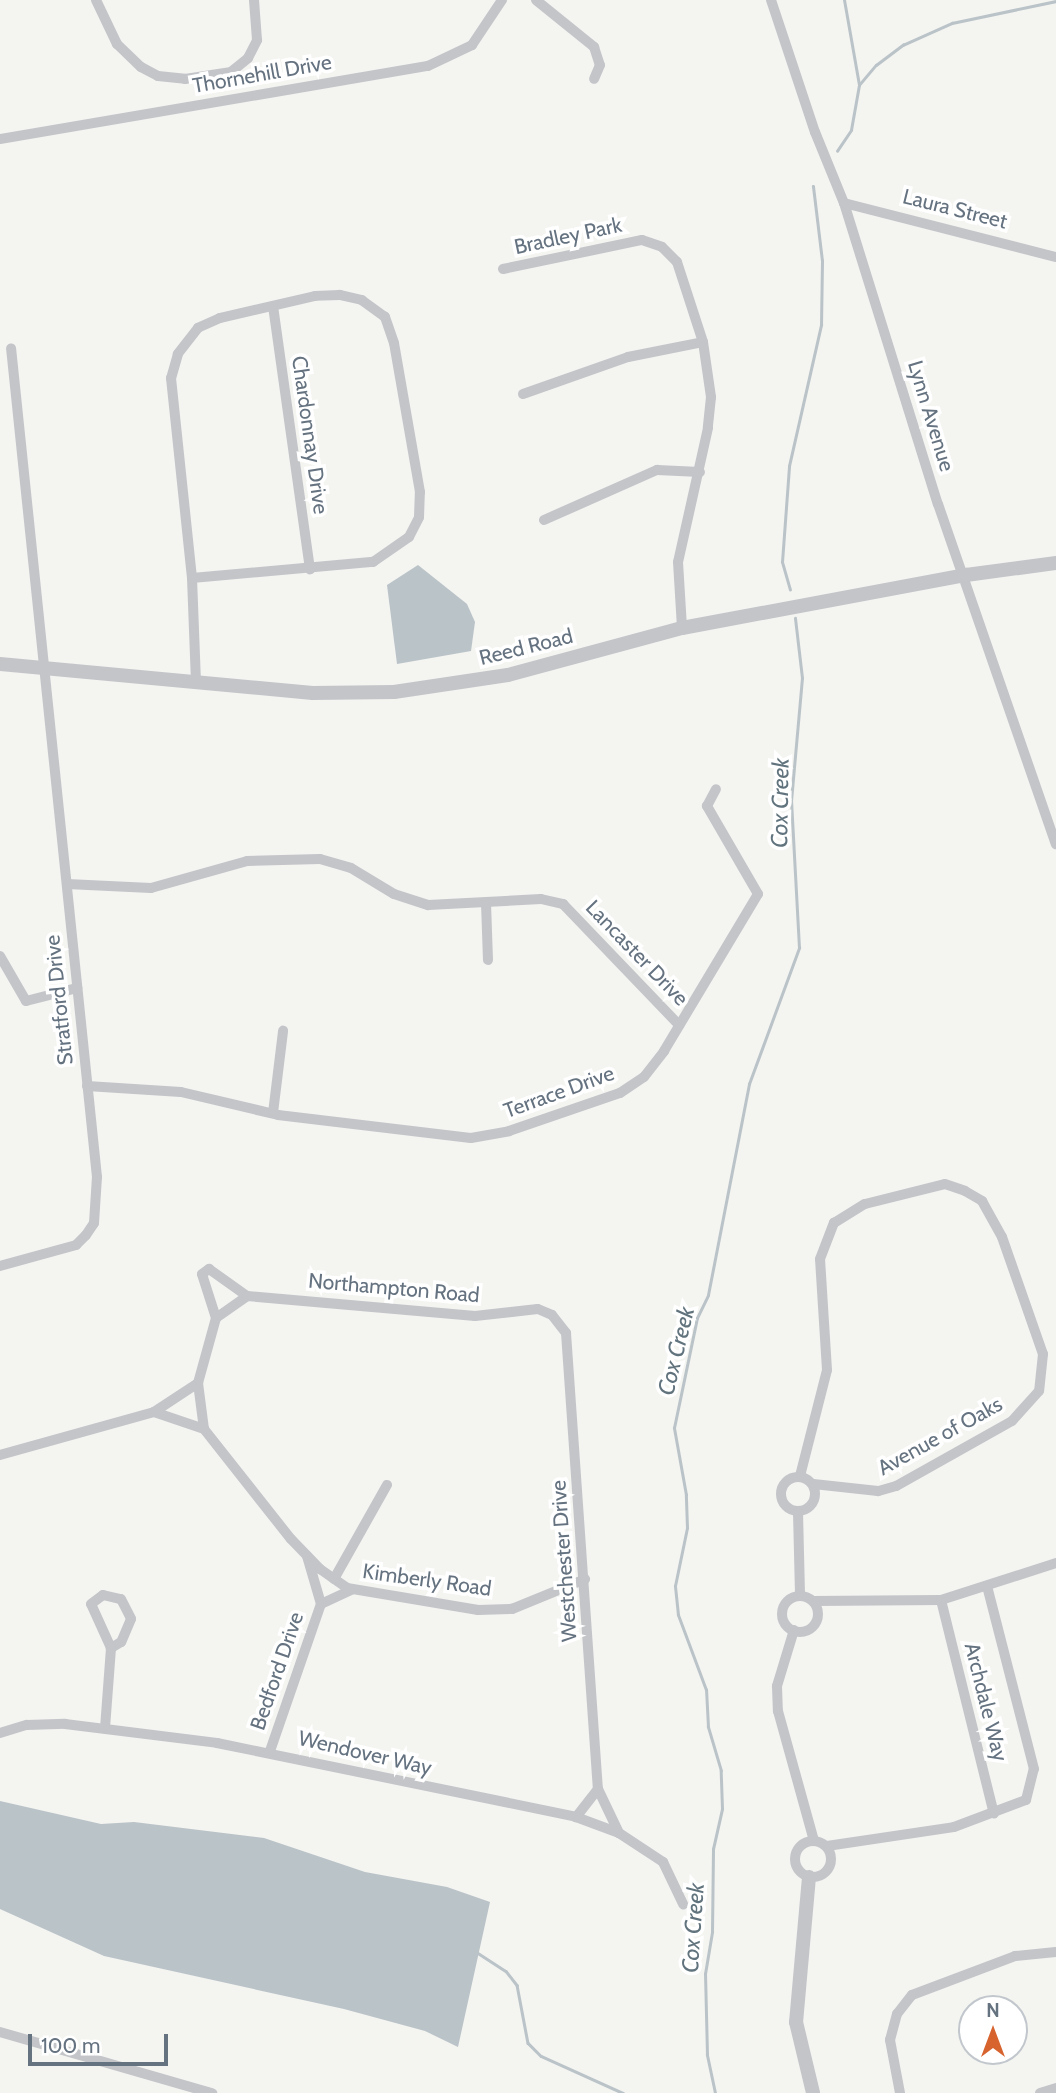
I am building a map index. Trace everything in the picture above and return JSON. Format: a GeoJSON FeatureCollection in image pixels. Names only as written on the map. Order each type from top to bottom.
{"type":"FeatureCollection","features":[{"type":"Feature","properties":{"kind":"street"},"geometry":{"type":"LineString","coordinates":[[96,0],[117,44],[141,67],[158,76],[185,79],[231,72],[248,58],[257,40],[254,0]]}},
{"type":"Feature","properties":{"kind":"street","name":"Thornehill Drive"},"geometry":{"type":"LineString","coordinates":[[0,139],[428,66],[472,45],[502,0]]}},
{"type":"Feature","properties":{"kind":"street"},"geometry":{"type":"LineString","coordinates":[[536,0],[594,47],[600,65],[594,79]]}},
{"type":"Feature","properties":{"kind":"street","name":"Lynn Avenue"},"geometry":{"type":"LineString","coordinates":[[771,0],[815,132],[844,203],[938,504],[966,575],[1056,844]]}},
{"type":"Feature","properties":{"kind":"street","name":"Laura Street"},"geometry":{"type":"LineString","coordinates":[[844,203],[1056,257]]}},
{"type":"Feature","properties":{"kind":"street","name":"Bradley Park"},"geometry":{"type":"LineString","coordinates":[[503,269],[622,242],[652,243],[677,262],[702,342],[711,397],[700,472],[678,562],[682,628]]}},
{"type":"Feature","properties":{"kind":"street"},"geometry":{"type":"LineString","coordinates":[[192,578],[373,562],[393,552],[409,537],[419,517],[420,492],[394,343],[384,317],[362,300],[340,295],[273,306],[198,328],[178,354],[171,378],[192,578],[196,682]]}},
{"type":"Feature","properties":{"kind":"street","name":"Chardonnay Drive"},"geometry":{"type":"LineString","coordinates":[[273,306],[310,569]]}},
{"type":"Feature","properties":{"kind":"street"},"geometry":{"type":"LineString","coordinates":[[523,394],[628,356],[702,342]]}},
{"type":"Feature","properties":{"kind":"street","name":"Stratford Drive"},"geometry":{"type":"LineString","coordinates":[[0,1266],[76,1245],[94,1223],[97,1177],[11,348]]}},
{"type":"Feature","properties":{"kind":"street"},"geometry":{"type":"LineString","coordinates":[[544,520],[657,470],[700,472]]}},
{"type":"Feature","properties":{"kind":"street","name":"Reed Road"},"geometry":{"type":"LineString","coordinates":[[0,664],[361,694],[445,687],[508,675],[682,628],[966,575],[1056,563]]}},
{"type":"Feature","properties":{"kind":"street","name":"Terrace Drive"},"geometry":{"type":"LineString","coordinates":[[87,1086],[181,1092],[273,1114],[439,1137],[493,1135],[620,1093],[644,1077],[679,1025],[758,894],[707,806],[716,789]]}},
{"type":"Feature","properties":{"kind":"street","name":"Lancaster Drive"},"geometry":{"type":"LineString","coordinates":[[66,884],[151,888],[247,861],[320,859],[351,868],[412,901],[486,903],[541,899],[563,905],[679,1025]]}},
{"type":"Feature","properties":{"kind":"street"},"geometry":{"type":"LineString","coordinates":[[486,903],[488,961]]}},
{"type":"Feature","properties":{"kind":"street"},"geometry":{"type":"LineString","coordinates":[[0,956],[26,1000],[77,988]]}},
{"type":"Feature","properties":{"kind":"street"},"geometry":{"type":"LineString","coordinates":[[273,1114],[283,1031]]}},
{"type":"Feature","properties":{"kind":"street","name":"Avenue of Oaks"},"geometry":{"type":"LineString","coordinates":[[800,1476],[827,1370],[820,1259],[834,1223],[865,1204],[945,1184],[982,1201],[1002,1237],[1043,1354],[1039,1391],[1012,1421],[897,1486],[878,1491],[813,1484]]}},
{"type":"Feature","properties":{"kind":"street"},"geometry":{"type":"LineString","coordinates":[[154,1412],[204,1429],[198,1383],[216,1318],[202,1274],[209,1269],[247,1296],[216,1318]]}},
{"type":"Feature","properties":{"kind":"street","name":"Northampton Road"},"geometry":{"type":"LineString","coordinates":[[247,1296],[475,1316],[538,1309]]}},
{"type":"Feature","properties":{"kind":"street","name":"Westchester Drive"},"geometry":{"type":"LineString","coordinates":[[538,1309],[552,1315],[566,1333],[598,1789]]}},
{"type":"Feature","properties":{"kind":"street"},"geometry":{"type":"LineString","coordinates":[[0,1455],[154,1412],[198,1383]]}},
{"type":"Feature","properties":{"kind":"street","name":"Kimberly Road"},"geometry":{"type":"LineString","coordinates":[[204,1429],[307,1555],[334,1579],[353,1589],[478,1610],[512,1609],[585,1580]]}},
{"type":"Feature","properties":{"kind":"street"},"geometry":{"type":"LineString","coordinates":[[800,1476],[813,1484],[814,1501],[798,1513],[785,1507],[780,1495],[785,1483],[800,1476]]}},
{"type":"Feature","properties":{"kind":"street"},"geometry":{"type":"LineString","coordinates":[[334,1579],[387,1485]]}},
{"type":"Feature","properties":{"kind":"street"},"geometry":{"type":"LineString","coordinates":[[798,1513],[800,1596]]}},
{"type":"Feature","properties":{"kind":"street","name":"Bedford Drive"},"geometry":{"type":"LineString","coordinates":[[270,1751],[321,1604],[307,1555]]}},
{"type":"Feature","properties":{"kind":"street"},"geometry":{"type":"LineString","coordinates":[[813,1601],[818,1614],[813,1627],[794,1630],[785,1625],[782,1614],[787,1601],[800,1596],[813,1601],[941,1600],[1056,1563]]}},
{"type":"Feature","properties":{"kind":"street","name":"Archdale Way"},"geometry":{"type":"LineString","coordinates":[[827,1846],[910,1837],[994,1814],[1026,1800],[1034,1769],[987,1586]]}},
{"type":"Feature","properties":{"kind":"street","name":"Bedford Drive"},"geometry":{"type":"LineString","coordinates":[[321,1604],[353,1589]]}},
{"type":"Feature","properties":{"kind":"street"},"geometry":{"type":"LineString","coordinates":[[105,1728],[111,1648],[91,1604],[103,1595],[121,1599],[131,1619],[121,1643],[111,1648]]}},
{"type":"Feature","properties":{"kind":"street","name":"Archdale Way"},"geometry":{"type":"LineString","coordinates":[[941,1600],[994,1814]]}},
{"type":"Feature","properties":{"kind":"street"},"geometry":{"type":"LineString","coordinates":[[794,1630],[778,1686],[778,1711],[814,1841]]}},
{"type":"Feature","properties":{"kind":"street","name":"Wendover Way"},"geometry":{"type":"LineString","coordinates":[[0,1733],[27,1725],[105,1728],[270,1751],[576,1817],[619,1833],[663,1862],[683,1905]]}},
{"type":"Feature","properties":{"kind":"street"},"geometry":{"type":"LineString","coordinates":[[576,1817],[598,1789],[619,1833]]}},
{"type":"Feature","properties":{"kind":"street"},"geometry":{"type":"LineString","coordinates":[[814,1841],[827,1846],[832,1860],[827,1873],[809,1877],[800,1873],[795,1860],[800,1846],[814,1841]]}},
{"type":"Feature","properties":{"kind":"street"},"geometry":{"type":"LineString","coordinates":[[809,1877],[796,2022],[813,2093]]}},
{"type":"Feature","properties":{"kind":"street"},"geometry":{"type":"LineString","coordinates":[[900,2093],[890,2040],[897,2014],[912,1995],[1015,1956],[1056,1952]]}},
{"type":"Feature","properties":{"kind":"street"},"geometry":{"type":"LineString","coordinates":[[0,2032],[212,2093]]}},
{"type":"Feature","properties":{"kind":"street"},"geometry":{"type":"LineString","coordinates":[[1040,2093],[1056,2088]]}},
{"type":"Feature","properties":{"kind":"shaded area"},"geometry":{"type":"Polygon","coordinates":[[[418,565],[467,604],[475,622],[471,651],[397,664],[387,585],[418,565]]]}},
{"type":"Feature","properties":{"kind":"shaded area"},"geometry":{"type":"Polygon","coordinates":[[[0,1801],[101,1824],[134,1822],[264,1838],[365,1872],[447,1887],[490,1902],[458,2047],[425,2031],[344,2009],[104,1956],[0,1909],[0,1801]]]}},
{"type":"Feature","properties":{"kind":"waterway","name":"Cox Creek"},"geometry":{"type":"LineString","coordinates":[[837,151],[851,130],[859,85],[844,0]]}},
{"type":"Feature","properties":{"kind":"waterway"},"geometry":{"type":"LineString","coordinates":[[859,85],[876,65],[903,45],[952,23],[1056,1]]}},
{"type":"Feature","properties":{"kind":"waterway","name":"Cox Creek"},"geometry":{"type":"LineString","coordinates":[[790,590],[782,562],[789,466],[821,325],[822,261],[813,187]]}},
{"type":"Feature","properties":{"kind":"waterway","name":"Cox Creek"},"geometry":{"type":"LineString","coordinates":[[715,2093],[707,2055],[705,1974],[712,1932],[713,1849],[722,1809],[721,1771],[708,1727],[706,1690],[678,1615],[675,1586],[687,1528],[686,1495],[674,1428],[697,1318],[708,1295],[749,1084],[799,948],[791,801],[802,678],[795,618]]}},
{"type":"Feature","properties":{"kind":"waterway"},"geometry":{"type":"LineString","coordinates":[[478,1953],[506,1971],[517,1985],[528,2043],[541,2056],[623,2093]]}}]}
